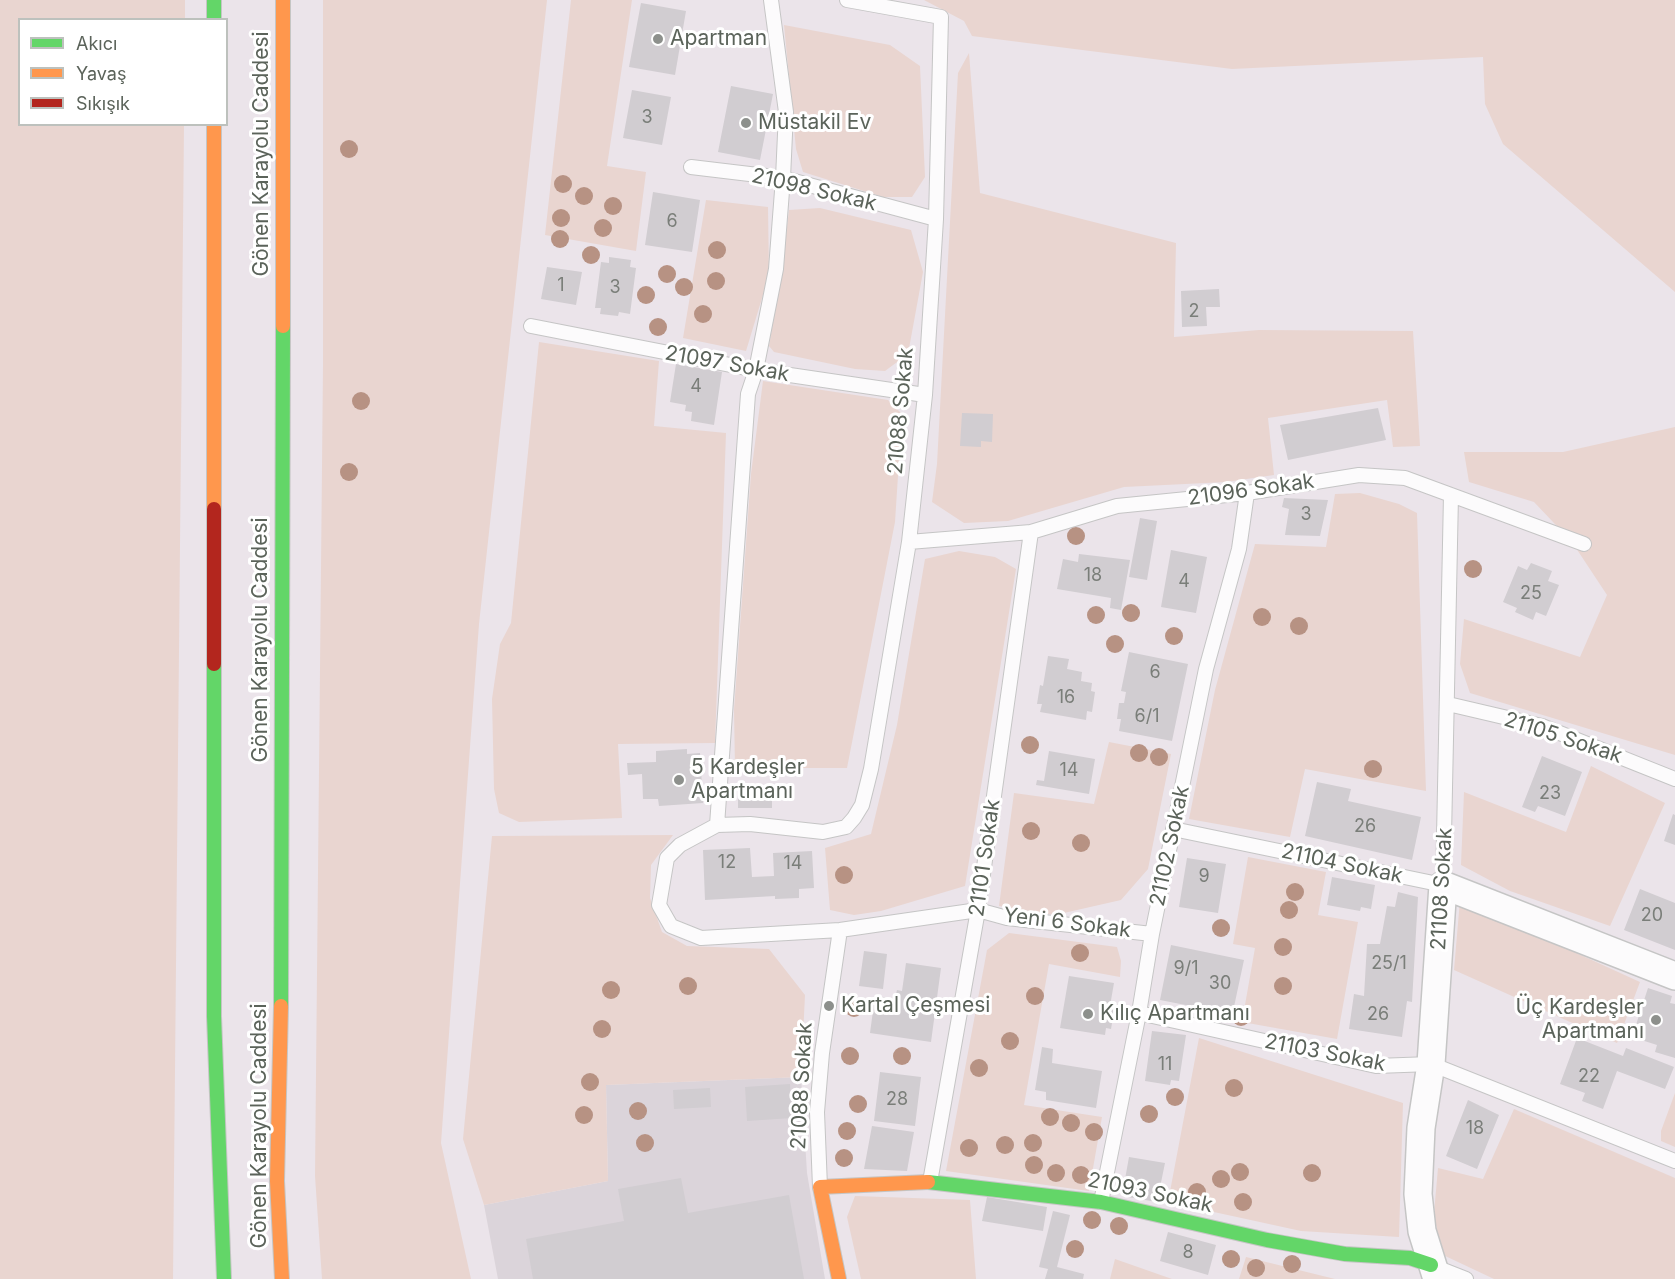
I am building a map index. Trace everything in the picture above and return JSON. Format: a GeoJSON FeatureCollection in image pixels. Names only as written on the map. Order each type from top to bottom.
{"type":"FeatureCollection","features":[{"type":"Feature","properties":{"kind":"main road"},"geometry":{"type":"LineString","coordinates":[[214,0],[214,18]]}},
{"type":"Feature","properties":{"kind":"main road","name":"Gönen Karayolu Caddesi"},"geometry":{"type":"LineString","coordinates":[[282,1279],[277,1181],[282,967],[283,0]]}},
{"type":"Feature","properties":{"kind":"main road","name":"Gönen Karayolu Caddesi"},"geometry":{"type":"LineString","coordinates":[[214,126],[214,1016],[224,1279]]}},
{"type":"Feature","properties":{"kind":"main road","name":"21093 Sokak"},"geometry":{"type":"LineString","coordinates":[[820,1187],[930,1182],[1101,1202],[1267,1240],[1345,1254],[1410,1258],[1434,1272]]}},
{"type":"Feature","properties":{"kind":"main road","name":"21088 Sokak"},"geometry":{"type":"LineString","coordinates":[[820,1187],[839,1279]]}},
{"type":"Feature","properties":{"kind":"street","name":"21104 Sokak"},"geometry":{"type":"LineString","coordinates":[[1443,885],[1675,976]]}},
{"type":"Feature","properties":{"kind":"street","name":"21108 Sokak"},"geometry":{"type":"LineString","coordinates":[[1434,1272],[1422,1231],[1418,1194],[1421,1128],[1431,1064],[1443,885]]}},
{"type":"Feature","properties":{"kind":"lane"},"geometry":{"type":"LineString","coordinates":[[717,825],[745,423],[748,394],[756,370],[776,268],[783,178],[786,112],[771,0]]}},
{"type":"Feature","properties":{"kind":"lane","name":"21088 Sokak"},"geometry":{"type":"LineString","coordinates":[[717,825],[750,824],[835,832],[846,827],[862,805],[881,712],[909,542],[925,395],[936,219],[941,16],[847,0]]}},
{"type":"Feature","properties":{"kind":"lane","name":"21098 Sokak"},"geometry":{"type":"LineString","coordinates":[[691,167],[783,178],[936,219]]}},
{"type":"Feature","properties":{"kind":"lane","name":"21097 Sokak"},"geometry":{"type":"LineString","coordinates":[[531,326],[756,370],[925,395]]}},
{"type":"Feature","properties":{"kind":"lane","name":"21096 Sokak"},"geometry":{"type":"LineString","coordinates":[[909,542],[1031,532],[1117,506],[1247,493],[1359,475],[1405,478],[1584,544]]}},
{"type":"Feature","properties":{"kind":"lane","name":"21102 Sokak"},"geometry":{"type":"LineString","coordinates":[[1101,1202],[1173,829],[1206,669],[1239,549],[1247,493]]}},
{"type":"Feature","properties":{"kind":"lane","name":"21108 Sokak"},"geometry":{"type":"LineString","coordinates":[[1443,885],[1451,495]]}},
{"type":"Feature","properties":{"kind":"lane","name":"21101 Sokak"},"geometry":{"type":"LineString","coordinates":[[930,1182],[978,910],[1031,532]]}},
{"type":"Feature","properties":{"kind":"lane","name":"21105 Sokak"},"geometry":{"type":"LineString","coordinates":[[1448,704],[1542,726],[1675,779]]}},
{"type":"Feature","properties":{"kind":"lane","name":"Yeni 6 Sokak"},"geometry":{"type":"LineString","coordinates":[[717,825],[680,845],[668,858],[659,905],[671,926],[701,938],[840,930],[978,910],[1007,918],[1152,934]]}},
{"type":"Feature","properties":{"kind":"lane","name":"21104 Sokak"},"geometry":{"type":"LineString","coordinates":[[1173,829],[1443,885]]}},
{"type":"Feature","properties":{"kind":"lane","name":"21088 Sokak"},"geometry":{"type":"LineString","coordinates":[[820,1187],[819,1088],[840,930]]}},
{"type":"Feature","properties":{"kind":"lane","name":"21103 Sokak"},"geometry":{"type":"LineString","coordinates":[[1139,1013],[1376,1066],[1431,1064],[1675,1161]]}},
{"type":"Feature","properties":{"kind":"lane","name":"21093 Sokak"},"geometry":{"type":"LineString","coordinates":[[1434,1272],[1466,1279]]}},
{"type":"Feature","properties":{"kind":"shaded area"},"geometry":{"type":"Polygon","coordinates":[[[0,0],[185,0],[185,18],[18,18],[18,126],[184,126],[173,1279],[0,1279],[0,0]]]}},
{"type":"Feature","properties":{"kind":"shaded area"},"geometry":{"type":"Polygon","coordinates":[[[323,0],[547,0],[479,624],[441,1143],[471,1279],[322,1279],[315,1176],[323,365],[323,0]]]}},
{"type":"Feature","properties":{"kind":"shaded area"},"geometry":{"type":"Polygon","coordinates":[[[571,0],[632,0],[607,166],[646,172],[636,251],[545,235],[571,0]]]}},
{"type":"Feature","properties":{"kind":"shaded area"},"geometry":{"type":"Polygon","coordinates":[[[924,0],[1675,0],[1675,292],[1503,144],[1485,104],[1483,57],[1232,69],[972,36],[964,21],[924,0]]]}},
{"type":"Feature","properties":{"kind":"shaded area"},"geometry":{"type":"Polygon","coordinates":[[[784,25],[890,45],[920,66],[925,177],[912,197],[883,197],[803,172],[796,149],[784,25]]]}},
{"type":"Feature","properties":{"kind":"shaded area"},"geometry":{"type":"Polygon","coordinates":[[[969,53],[980,193],[1176,243],[1174,337],[1259,330],[1413,331],[1420,446],[1393,447],[1387,400],[1268,418],[1274,475],[1226,482],[1124,487],[1008,521],[964,523],[932,502],[937,464],[958,73],[969,53]]]}},
{"type":"Feature","properties":{"kind":"shaded area"},"geometry":{"type":"Polygon","coordinates":[[[706,200],[768,207],[769,275],[746,351],[683,338],[706,200]]]}},
{"type":"Feature","properties":{"kind":"shaded area"},"geometry":{"type":"Polygon","coordinates":[[[820,208],[911,230],[923,272],[908,354],[885,371],[855,369],[774,352],[769,346],[789,210],[820,208]]]}},
{"type":"Feature","properties":{"kind":"shaded area"},"geometry":{"type":"Polygon","coordinates":[[[539,342],[659,361],[654,426],[726,433],[715,743],[618,744],[622,818],[519,822],[499,813],[494,789],[492,699],[500,644],[511,623],[539,342]]]}},
{"type":"Feature","properties":{"kind":"shaded area"},"geometry":{"type":"Polygon","coordinates":[[[763,381],[888,400],[902,414],[895,522],[847,768],[735,768],[734,710],[751,474],[763,381]]]}},
{"type":"Feature","properties":{"kind":"shaded area"},"geometry":{"type":"Polygon","coordinates":[[[1675,427],[1675,755],[1470,693],[1460,664],[1464,619],[1580,657],[1607,595],[1572,542],[1534,502],[1469,482],[1464,452],[1563,452],[1675,427]]]}},
{"type":"Feature","properties":{"kind":"shaded area"},"geometry":{"type":"Polygon","coordinates":[[[1360,493],[1399,504],[1417,513],[1426,791],[1305,769],[1290,837],[1189,819],[1215,690],[1255,544],[1326,547],[1335,494],[1360,493]]]}},
{"type":"Feature","properties":{"kind":"shaded area"},"geometry":{"type":"Polygon","coordinates":[[[959,551],[995,557],[1016,569],[965,886],[881,911],[854,915],[830,910],[825,848],[871,834],[897,725],[925,559],[959,551]]]}},
{"type":"Feature","properties":{"kind":"shaded area"},"geometry":{"type":"Polygon","coordinates":[[[1109,742],[1171,754],[1148,869],[1121,900],[1055,915],[999,906],[1014,793],[1094,804],[1109,742]]]}},
{"type":"Feature","properties":{"kind":"shaded area"},"geometry":{"type":"Polygon","coordinates":[[[1591,766],[1665,803],[1610,926],[1510,891],[1461,865],[1464,792],[1566,832],[1591,766]]]}},
{"type":"Feature","properties":{"kind":"shaded area"},"geometry":{"type":"Polygon","coordinates":[[[673,835],[651,865],[650,898],[662,932],[687,946],[769,949],[805,995],[801,1077],[606,1085],[608,1181],[484,1205],[463,1139],[492,836],[673,835]]]}},
{"type":"Feature","properties":{"kind":"shaded area"},"geometry":{"type":"Polygon","coordinates":[[[1248,857],[1326,872],[1318,915],[1358,922],[1337,1039],[1242,1022],[1255,948],[1233,944],[1248,857]]]}},
{"type":"Feature","properties":{"kind":"shaded area"},"geometry":{"type":"Polygon","coordinates":[[[1460,900],[1640,982],[1617,1043],[1454,970],[1460,900]]]}},
{"type":"Feature","properties":{"kind":"shaded area"},"geometry":{"type":"Polygon","coordinates":[[[1009,933],[1117,947],[1121,961],[1120,977],[1049,964],[1024,1105],[1102,1117],[1089,1191],[946,1171],[987,950],[1009,933]]]}},
{"type":"Feature","properties":{"kind":"shaded area"},"geometry":{"type":"Polygon","coordinates":[[[1199,1038],[1403,1103],[1399,1237],[1301,1231],[1168,1202],[1199,1038]]]}},
{"type":"Feature","properties":{"kind":"shaded area"},"geometry":{"type":"Polygon","coordinates":[[[801,1077],[807,1173],[825,1279],[498,1279],[484,1205],[608,1181],[606,1085],[801,1077]]]}},
{"type":"Feature","properties":{"kind":"shaded area"},"geometry":{"type":"Polygon","coordinates":[[[1675,1093],[1675,1147],[1661,1141],[1661,1131],[1675,1093]]]}},
{"type":"Feature","properties":{"kind":"shaded area"},"geometry":{"type":"Polygon","coordinates":[[[1514,1109],[1675,1178],[1675,1279],[1494,1279],[1441,1254],[1434,1213],[1438,1168],[1483,1179],[1514,1109]]]}},
{"type":"Feature","properties":{"kind":"shaded area"},"geometry":{"type":"Polygon","coordinates":[[[855,1196],[970,1200],[976,1279],[861,1279],[847,1217],[855,1196]]]}},
{"type":"Feature","properties":{"kind":"shaded area"},"geometry":{"type":"Polygon","coordinates":[[[1246,1257],[1335,1279],[1239,1279],[1246,1257]]]}},
{"type":"Feature","properties":{"kind":"shaded area"},"geometry":{"type":"Polygon","coordinates":[[[1115,1259],[1172,1279],[1110,1279],[1115,1259]]]}},
{"type":"Feature","properties":{"kind":"building","name":"Apartman"},"geometry":{"type":"Polygon","coordinates":[[[641,3],[686,11],[675,75],[629,67],[641,3]]]}},
{"type":"Feature","properties":{"kind":"building","name":"Müstakil Ev"},"geometry":{"type":"Polygon","coordinates":[[[731,86],[773,94],[760,160],[718,152],[731,86]]]}},
{"type":"Feature","properties":{"kind":"building"},"geometry":{"type":"Polygon","coordinates":[[[632,90],[671,97],[662,145],[623,138],[632,90]]]}},
{"type":"Feature","properties":{"kind":"building"},"geometry":{"type":"Polygon","coordinates":[[[653,192],[700,200],[692,252],[645,245],[653,192]]]}},
{"type":"Feature","properties":{"kind":"building"},"geometry":{"type":"Polygon","coordinates":[[[609,257],[631,260],[630,267],[636,268],[630,314],[619,312],[618,316],[600,314],[601,308],[595,308],[601,262],[609,263],[609,257]]]}},
{"type":"Feature","properties":{"kind":"building"},"geometry":{"type":"Polygon","coordinates":[[[547,267],[582,272],[576,305],[541,299],[547,267]]]}},
{"type":"Feature","properties":{"kind":"building"},"geometry":{"type":"Polygon","coordinates":[[[1219,289],[1220,307],[1206,307],[1207,326],[1182,327],[1181,291],[1219,289]]]}},
{"type":"Feature","properties":{"kind":"building"},"geometry":{"type":"Polygon","coordinates":[[[676,364],[722,372],[714,425],[691,421],[692,412],[685,411],[686,405],[670,402],[676,364]]]}},
{"type":"Feature","properties":{"kind":"building"},"geometry":{"type":"Polygon","coordinates":[[[1378,408],[1386,440],[1288,460],[1280,425],[1378,408]]]}},
{"type":"Feature","properties":{"kind":"building"},"geometry":{"type":"Polygon","coordinates":[[[962,413],[993,414],[992,442],[981,441],[981,447],[960,446],[962,413]]]}},
{"type":"Feature","properties":{"kind":"building"},"geometry":{"type":"Polygon","coordinates":[[[1284,498],[1328,500],[1320,536],[1285,535],[1289,509],[1282,507],[1284,498]]]}},
{"type":"Feature","properties":{"kind":"building"},"geometry":{"type":"Polygon","coordinates":[[[1140,518],[1157,521],[1147,580],[1129,577],[1140,518]]]}},
{"type":"Feature","properties":{"kind":"building"},"geometry":{"type":"Polygon","coordinates":[[[1171,550],[1207,557],[1196,613],[1161,607],[1171,550]]]}},
{"type":"Feature","properties":{"kind":"building"},"geometry":{"type":"Polygon","coordinates":[[[1079,554],[1130,560],[1121,610],[1110,608],[1111,598],[1057,589],[1063,559],[1078,562],[1079,554]]]}},
{"type":"Feature","properties":{"kind":"building"},"geometry":{"type":"Polygon","coordinates":[[[1531,563],[1552,571],[1548,581],[1559,585],[1546,616],[1536,612],[1533,620],[1515,612],[1517,608],[1503,602],[1518,566],[1527,570],[1531,563]]]}},
{"type":"Feature","properties":{"kind":"building"},"geometry":{"type":"Polygon","coordinates":[[[1129,652],[1188,664],[1172,741],[1119,731],[1121,719],[1117,719],[1119,703],[1124,703],[1126,692],[1121,691],[1129,652]]]}},
{"type":"Feature","properties":{"kind":"building"},"geometry":{"type":"Polygon","coordinates":[[[1048,656],[1069,659],[1067,669],[1082,672],[1081,681],[1092,683],[1091,691],[1095,692],[1092,712],[1087,711],[1086,720],[1040,712],[1042,704],[1037,704],[1040,685],[1043,686],[1048,656]]]}},
{"type":"Feature","properties":{"kind":"building","name":"5 Kardeşler Apartmanı"},"geometry":{"type":"Polygon","coordinates":[[[687,749],[687,754],[700,753],[703,803],[659,806],[658,799],[643,799],[642,774],[628,775],[627,763],[656,762],[656,751],[687,749]]]}},
{"type":"Feature","properties":{"kind":"building"},"geometry":{"type":"Polygon","coordinates":[[[1049,751],[1095,759],[1089,794],[1036,785],[1037,780],[1044,781],[1049,751]]]}},
{"type":"Feature","properties":{"kind":"building"},"geometry":{"type":"Polygon","coordinates":[[[1542,756],[1582,772],[1565,816],[1538,806],[1535,812],[1522,807],[1542,756]]]}},
{"type":"Feature","properties":{"kind":"building"},"geometry":{"type":"Polygon","coordinates":[[[1317,782],[1351,789],[1348,801],[1421,817],[1412,860],[1305,836],[1317,782]]]}},
{"type":"Feature","properties":{"kind":"building"},"geometry":{"type":"Polygon","coordinates":[[[738,787],[779,787],[779,795],[772,795],[772,808],[738,808],[738,787]]]}},
{"type":"Feature","properties":{"kind":"building"},"geometry":{"type":"Polygon","coordinates":[[[1673,814],[1675,815],[1675,845],[1664,841],[1673,814]]]}},
{"type":"Feature","properties":{"kind":"building"},"geometry":{"type":"Polygon","coordinates":[[[750,848],[752,877],[774,876],[773,853],[812,851],[814,888],[799,889],[799,898],[775,899],[775,896],[705,900],[703,850],[750,848]]]}},
{"type":"Feature","properties":{"kind":"building"},"geometry":{"type":"Polygon","coordinates":[[[1187,858],[1226,864],[1218,913],[1179,907],[1187,858]]]}},
{"type":"Feature","properties":{"kind":"building"},"geometry":{"type":"Polygon","coordinates":[[[1332,877],[1375,885],[1371,909],[1361,907],[1360,911],[1327,905],[1332,877]]]}},
{"type":"Feature","properties":{"kind":"building"},"geometry":{"type":"Polygon","coordinates":[[[1640,889],[1675,903],[1675,950],[1624,930],[1640,889]]]}},
{"type":"Feature","properties":{"kind":"building"},"geometry":{"type":"Polygon","coordinates":[[[1398,892],[1418,897],[1412,1002],[1407,1001],[1402,1037],[1349,1029],[1354,994],[1364,996],[1367,944],[1380,944],[1387,906],[1395,907],[1398,892]]]}},
{"type":"Feature","properties":{"kind":"building"},"geometry":{"type":"Polygon","coordinates":[[[1171,945],[1244,960],[1232,1016],[1225,1014],[1223,1019],[1205,1015],[1206,1009],[1160,1000],[1171,945]]]}},
{"type":"Feature","properties":{"kind":"building"},"geometry":{"type":"Polygon","coordinates":[[[864,951],[887,954],[883,989],[859,986],[864,951]]]}},
{"type":"Feature","properties":{"kind":"building"},"geometry":{"type":"Polygon","coordinates":[[[906,963],[941,968],[931,1042],[870,1033],[875,996],[895,999],[897,990],[902,991],[906,963]]]}},
{"type":"Feature","properties":{"kind":"building","name":"Kılıç Apartmanı"},"geometry":{"type":"Polygon","coordinates":[[[1069,976],[1114,983],[1110,1006],[1115,1006],[1111,1029],[1106,1028],[1105,1035],[1060,1028],[1069,976]]]}},
{"type":"Feature","properties":{"kind":"building","name":"Üç Kardeşler Apartmanı"},"geometry":{"type":"Polygon","coordinates":[[[1648,988],[1672,996],[1670,1003],[1675,1004],[1675,1058],[1655,1052],[1657,1045],[1632,1037],[1648,988]]]}},
{"type":"Feature","properties":{"kind":"building"},"geometry":{"type":"Polygon","coordinates":[[[1152,1031],[1186,1035],[1179,1081],[1171,1080],[1170,1085],[1145,1081],[1152,1031]]]}},
{"type":"Feature","properties":{"kind":"building"},"geometry":{"type":"Polygon","coordinates":[[[1577,1038],[1623,1056],[1626,1048],[1674,1067],[1665,1089],[1617,1071],[1603,1109],[1582,1101],[1585,1093],[1560,1084],[1577,1038]]]}},
{"type":"Feature","properties":{"kind":"building"},"geometry":{"type":"Polygon","coordinates":[[[1042,1047],[1053,1049],[1052,1063],[1102,1071],[1096,1108],[1046,1100],[1046,1092],[1035,1090],[1042,1047]]]}},
{"type":"Feature","properties":{"kind":"building"},"geometry":{"type":"Polygon","coordinates":[[[880,1072],[921,1077],[915,1126],[874,1121],[880,1072]]]}},
{"type":"Feature","properties":{"kind":"building"},"geometry":{"type":"Polygon","coordinates":[[[790,1084],[792,1118],[747,1121],[745,1087],[790,1084]]]}},
{"type":"Feature","properties":{"kind":"building"},"geometry":{"type":"Polygon","coordinates":[[[710,1088],[711,1107],[674,1109],[673,1090],[710,1088]]]}},
{"type":"Feature","properties":{"kind":"building"},"geometry":{"type":"Polygon","coordinates":[[[1468,1100],[1499,1115],[1477,1169],[1446,1156],[1468,1100]]]}},
{"type":"Feature","properties":{"kind":"building"},"geometry":{"type":"Polygon","coordinates":[[[872,1126],[914,1132],[907,1171],[864,1169],[872,1126]]]}},
{"type":"Feature","properties":{"kind":"building"},"geometry":{"type":"Polygon","coordinates":[[[1129,1157],[1165,1163],[1157,1202],[1122,1196],[1129,1157]]]}},
{"type":"Feature","properties":{"kind":"building"},"geometry":{"type":"Polygon","coordinates":[[[681,1178],[688,1213],[789,1195],[804,1279],[533,1279],[526,1239],[624,1221],[618,1189],[681,1178]]]}},
{"type":"Feature","properties":{"kind":"building"},"geometry":{"type":"Polygon","coordinates":[[[987,1197],[1047,1207],[1043,1231],[982,1221],[987,1197]]]}},
{"type":"Feature","properties":{"kind":"building"},"geometry":{"type":"Polygon","coordinates":[[[1053,1211],[1070,1215],[1057,1267],[1084,1274],[1083,1279],[1045,1279],[1048,1269],[1039,1267],[1053,1211]]]}},
{"type":"Feature","properties":{"kind":"building"},"geometry":{"type":"Polygon","coordinates":[[[1168,1232],[1216,1245],[1208,1275],[1160,1261],[1168,1232]]]}},
{"type":"Feature","properties":{"kind":"traffic: fast"},"geometry":{"type":"LineString","coordinates":[[214,0],[214,18]]}},
{"type":"Feature","properties":{"kind":"traffic: fast"},"geometry":{"type":"LineString","coordinates":[[281,1006],[283,326]]}},
{"type":"Feature","properties":{"kind":"traffic: fast"},"geometry":{"type":"LineString","coordinates":[[214,664],[214,1016],[224,1279]]}},
{"type":"Feature","properties":{"kind":"traffic: fast"},"geometry":{"type":"LineString","coordinates":[[928,1182],[1101,1202],[1267,1240],[1345,1254],[1410,1258],[1431,1265]]}},
{"type":"Feature","properties":{"kind":"traffic: slow"},"geometry":{"type":"LineString","coordinates":[[283,0],[283,326]]}},
{"type":"Feature","properties":{"kind":"traffic: slow"},"geometry":{"type":"LineString","coordinates":[[214,126],[214,509]]}},
{"type":"Feature","properties":{"kind":"traffic: slow"},"geometry":{"type":"LineString","coordinates":[[281,1006],[277,1181],[282,1279]]}},
{"type":"Feature","properties":{"kind":"traffic: slow"},"geometry":{"type":"LineString","coordinates":[[839,1279],[820,1187],[928,1182]]}},
{"type":"Feature","properties":{"kind":"traffic: jam"},"geometry":{"type":"LineString","coordinates":[[214,509],[214,664]]}},
{"type":"Feature","properties":{"kind":"place","name":"Apartman"},"geometry":{"type":"Point","coordinates":[658,39]}},
{"type":"Feature","properties":{"kind":"place","name":"Müstakil Ev"},"geometry":{"type":"Point","coordinates":[746,123]}},
{"type":"Feature","properties":{"kind":"place","name":"5 Kardeşler Apartmanı"},"geometry":{"type":"Point","coordinates":[679,780]}},
{"type":"Feature","properties":{"kind":"place","name":"Kartal Çeşmesi"},"geometry":{"type":"Point","coordinates":[829,1006]}},
{"type":"Feature","properties":{"kind":"place","name":"Kılıç Apartmanı"},"geometry":{"type":"Point","coordinates":[1088,1014]}},
{"type":"Feature","properties":{"kind":"place","name":"Üç Kardeşler Apartmanı"},"geometry":{"type":"Point","coordinates":[1656,1020]}}]}
